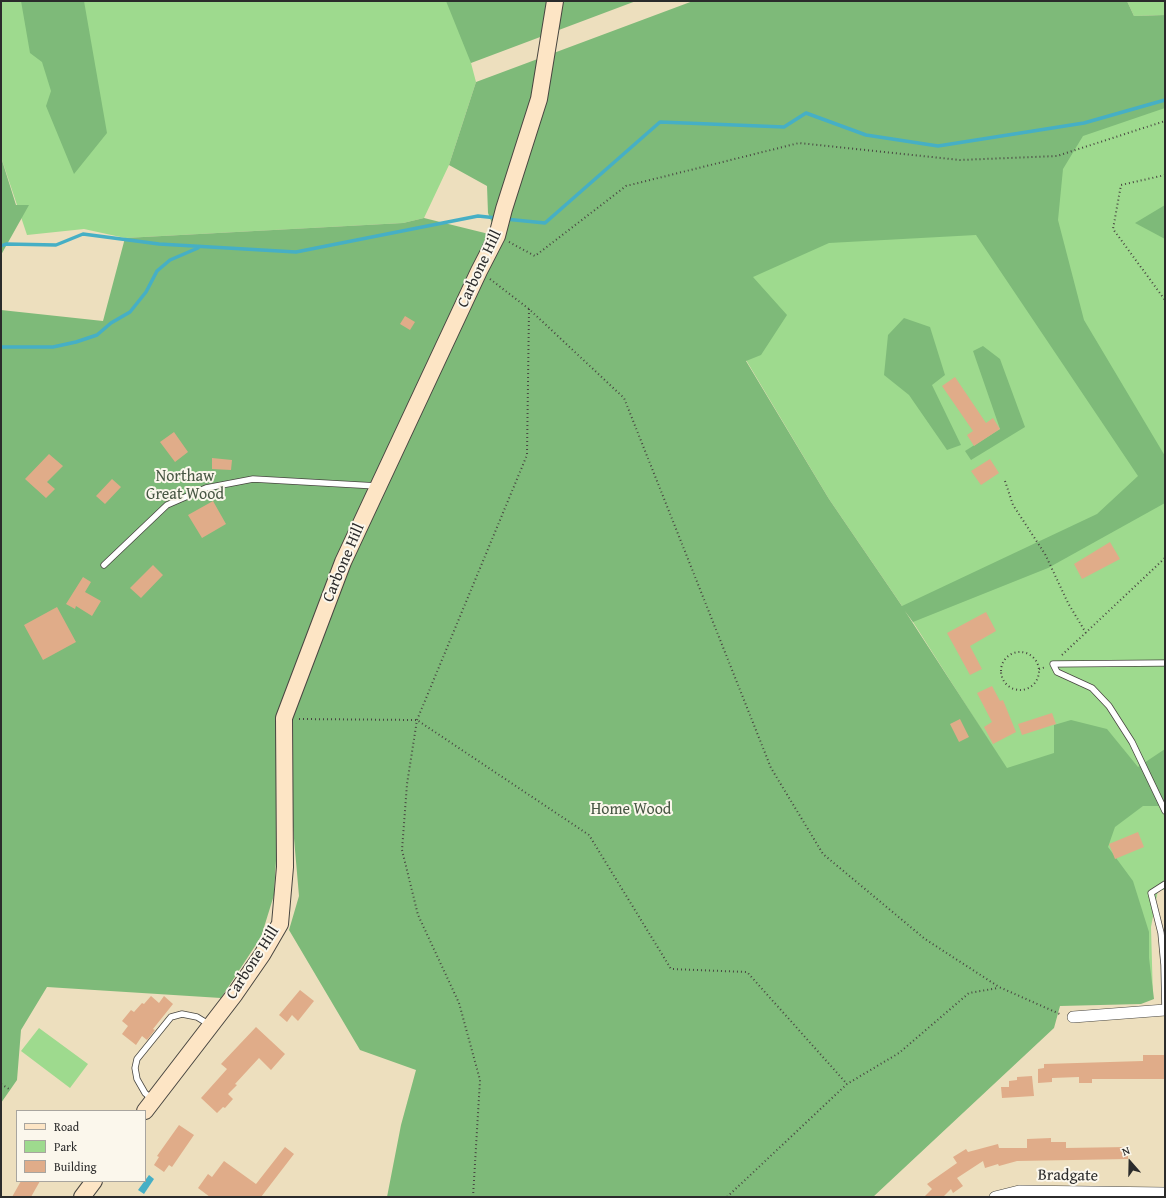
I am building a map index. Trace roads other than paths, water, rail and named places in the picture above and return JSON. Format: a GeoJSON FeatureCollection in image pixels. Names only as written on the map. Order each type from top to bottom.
{"type":"FeatureCollection","features":[{"type":"Feature","properties":{"kind":"street","name":"Carbone Hill"},"geometry":{"type":"LineString","coordinates":[[149,1106],[262,955],[280,924],[285,867],[284,718],[343,562],[498,231],[539,99],[555,1]]}},
{"type":"Feature","properties":{"kind":"street"},"geometry":{"type":"LineString","coordinates":[[1073,1017],[1165,1010]]}},
{"type":"Feature","properties":{"kind":"street","name":"Bradgate"},"geometry":{"type":"LineString","coordinates":[[995,1197],[1019,1191],[1165,1193]]}},
{"type":"Feature","properties":{"kind":"lane"},"geometry":{"type":"LineString","coordinates":[[104,565],[167,505],[206,488],[253,479],[378,486]]}},
{"type":"Feature","properties":{"kind":"lane"},"geometry":{"type":"LineString","coordinates":[[1165,663],[1053,664],[1057,672],[1092,688],[1109,706],[1132,742],[1165,811]]}},
{"type":"Feature","properties":{"kind":"lane"},"geometry":{"type":"LineString","coordinates":[[1165,884],[1151,893],[1161,934],[1164,965],[1165,1010]]}},
{"type":"Feature","properties":{"kind":"lane"},"geometry":{"type":"LineString","coordinates":[[149,1106],[145,1093],[137,1079],[135,1068],[137,1059],[171,1017],[182,1014],[197,1017],[210,1026]]}},
{"type":"Feature","properties":{"kind":"water"},"geometry":{"type":"Polygon","coordinates":[[[149,1175],[154,1179],[144,1194],[138,1190],[144,1182],[146,1182],[149,1175]]]}},
{"type":"Feature","properties":{"kind":"waterway"},"geometry":{"type":"LineString","coordinates":[[505,219],[545,223],[660,122],[784,127],[806,113],[866,135],[938,146],[1084,123],[1165,100]]}},
{"type":"Feature","properties":{"kind":"waterway"},"geometry":{"type":"LineString","coordinates":[[1,246],[6,244],[56,245],[83,234],[159,244],[296,252],[478,216],[497,218]]}},
{"type":"Feature","properties":{"kind":"waterway"},"geometry":{"type":"LineString","coordinates":[[1,347],[53,347],[76,342],[97,335],[111,323],[130,312],[146,292],[157,271],[170,260],[198,248]]}},
{"type":"Feature","properties":{"kind":"park label","name":"Northaw Great Wood"},"geometry":{"type":"Point","coordinates":[185,486]}},
{"type":"Feature","properties":{"kind":"park label","name":"Home Wood"},"geometry":{"type":"Point","coordinates":[631,810]}}]}
